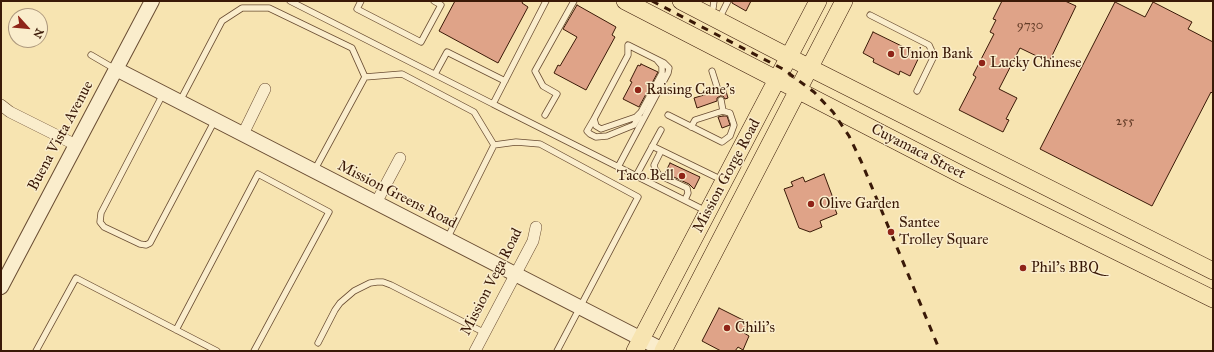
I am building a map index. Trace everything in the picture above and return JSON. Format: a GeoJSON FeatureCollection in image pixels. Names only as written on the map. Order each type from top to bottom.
{"type":"FeatureCollection","features":[{"type":"Feature","properties":{"kind":"main road","name":"Cuyamaca Street"},"geometry":{"type":"LineString","coordinates":[[625,1],[964,176],[1213,299]]}},
{"type":"Feature","properties":{"kind":"main road","name":"Cuyamaca Street"},"geometry":{"type":"LineString","coordinates":[[680,1],[716,14],[810,68],[1213,271]]}},
{"type":"Feature","properties":{"kind":"main road","name":"Mission Gorge Road"},"geometry":{"type":"LineString","coordinates":[[638,345],[818,1]]}},
{"type":"Feature","properties":{"kind":"main road","name":"Mission Gorge Road"},"geometry":{"type":"LineString","coordinates":[[663,351],[844,1]]}},
{"type":"Feature","properties":{"kind":"street","name":"Buena Vista Avenue"},"geometry":{"type":"LineString","coordinates":[[1,287],[152,1]]}},
{"type":"Feature","properties":{"kind":"street","name":"Mission Greens Road"},"geometry":{"type":"LineString","coordinates":[[116,69],[580,308],[638,345],[663,351]]}},
{"type":"Feature","properties":{"kind":"street"},"geometry":{"type":"LineString","coordinates":[[243,134],[265,89]]}},
{"type":"Feature","properties":{"kind":"street"},"geometry":{"type":"LineString","coordinates":[[1,105],[10,112],[76,144]]}},
{"type":"Feature","properties":{"kind":"street"},"geometry":{"type":"LineString","coordinates":[[376,203],[400,158]]}},
{"type":"Feature","properties":{"kind":"street","name":"Mission Vega Road"},"geometry":{"type":"LineString","coordinates":[[475,351],[533,241],[536,227]]}},
{"type":"Feature","properties":{"kind":"lane"},"geometry":{"type":"LineString","coordinates":[[290,1],[708,212]]}},
{"type":"Feature","properties":{"kind":"lane"},"geometry":{"type":"LineString","coordinates":[[361,1],[357,9],[422,42],[441,5],[434,1]]}},
{"type":"Feature","properties":{"kind":"lane"},"geometry":{"type":"LineString","coordinates":[[493,104],[546,1]]}},
{"type":"Feature","properties":{"kind":"lane"},"geometry":{"type":"LineString","coordinates":[[546,115],[557,94],[543,86],[535,71],[574,1]]}},
{"type":"Feature","properties":{"kind":"lane"},"geometry":{"type":"LineString","coordinates":[[714,1],[716,14]]}},
{"type":"Feature","properties":{"kind":"lane"},"geometry":{"type":"LineString","coordinates":[[716,14],[728,1]]}},
{"type":"Feature","properties":{"kind":"lane"},"geometry":{"type":"LineString","coordinates":[[180,102],[222,21],[242,8],[269,8],[352,48],[365,77]]}},
{"type":"Feature","properties":{"kind":"lane"},"geometry":{"type":"LineString","coordinates":[[870,15],[929,45],[934,56],[917,91]]}},
{"type":"Feature","properties":{"kind":"lane"},"geometry":{"type":"LineString","coordinates":[[618,167],[668,73],[669,68],[657,60],[628,45],[628,55],[587,131],[596,137],[607,136],[634,125],[662,72],[662,66],[657,60]]}},
{"type":"Feature","properties":{"kind":"lane"},"geometry":{"type":"LineString","coordinates":[[435,74],[447,52],[505,81]]}},
{"type":"Feature","properties":{"kind":"lane"},"geometry":{"type":"LineString","coordinates":[[91,55],[116,69]]}},
{"type":"Feature","properties":{"kind":"lane"},"geometry":{"type":"LineString","coordinates":[[712,71],[718,90]]}},
{"type":"Feature","properties":{"kind":"lane"},"geometry":{"type":"LineString","coordinates":[[365,77],[402,74],[474,112],[494,145]]}},
{"type":"Feature","properties":{"kind":"lane"},"geometry":{"type":"LineString","coordinates":[[314,171],[365,77]]}},
{"type":"Feature","properties":{"kind":"lane"},"geometry":{"type":"LineString","coordinates":[[163,93],[101,213],[100,222],[104,227],[140,244],[146,245],[150,243],[215,120]]}},
{"type":"Feature","properties":{"kind":"lane"},"geometry":{"type":"LineString","coordinates":[[721,100],[723,111]]}},
{"type":"Feature","properties":{"kind":"lane"},"geometry":{"type":"LineString","coordinates":[[668,115],[691,127],[722,142],[730,136],[734,125],[730,113],[723,111],[695,120],[691,127]]}},
{"type":"Feature","properties":{"kind":"lane"},"geometry":{"type":"LineString","coordinates":[[594,119],[596,126],[601,129],[636,117],[641,112]]}},
{"type":"Feature","properties":{"kind":"lane"},"geometry":{"type":"LineString","coordinates":[[636,176],[661,130]]}},
{"type":"Feature","properties":{"kind":"lane"},"geometry":{"type":"LineString","coordinates":[[494,145],[516,142],[540,144],[638,197],[557,351]]}},
{"type":"Feature","properties":{"kind":"lane"},"geometry":{"type":"LineString","coordinates":[[446,239],[494,145]]}},
{"type":"Feature","properties":{"kind":"lane"},"geometry":{"type":"LineString","coordinates":[[652,146],[724,182]]}},
{"type":"Feature","properties":{"kind":"lane"},"geometry":{"type":"LineString","coordinates":[[661,151],[654,165],[655,169],[659,175],[687,188],[688,193],[685,200]]}},
{"type":"Feature","properties":{"kind":"lane"},"geometry":{"type":"LineString","coordinates":[[176,330],[258,174],[329,212],[254,351]]}},
{"type":"Feature","properties":{"kind":"lane"},"geometry":{"type":"LineString","coordinates":[[36,351],[76,278],[217,351]]}},
{"type":"Feature","properties":{"kind":"lane"},"geometry":{"type":"LineString","coordinates":[[318,343],[340,303],[354,291],[370,283],[377,282],[391,284],[485,333]]}},
{"type":"Feature","properties":{"kind":"building"},"geometry":{"type":"Polygon","coordinates":[[[455,1],[523,1],[522,3],[528,7],[498,63],[439,31],[455,1]]]}},
{"type":"Feature","properties":{"kind":"building"},"geometry":{"type":"Polygon","coordinates":[[[732,1],[751,1],[746,11],[732,3],[732,1]]]}},
{"type":"Feature","properties":{"kind":"building"},"geometry":{"type":"Polygon","coordinates":[[[1002,1],[1065,1],[1076,6],[1049,62],[1020,48],[999,89],[1017,98],[1006,119],[1009,120],[1003,132],[959,110],[976,77],[973,75],[994,34],[990,32],[996,20],[993,19],[1002,1]]]}},
{"type":"Feature","properties":{"kind":"building"},"geometry":{"type":"Polygon","coordinates":[[[1115,2],[1145,17],[1153,2],[1192,22],[1188,29],[1213,42],[1213,94],[1211,92],[1152,206],[1040,149],[1115,2]]]}},
{"type":"Feature","properties":{"kind":"building"},"geometry":{"type":"Polygon","coordinates":[[[577,5],[616,27],[612,35],[615,37],[586,90],[554,73],[558,65],[560,66],[577,37],[563,29],[577,5]]]}},
{"type":"Feature","properties":{"kind":"building","name":"Union Bank"},"geometry":{"type":"Polygon","coordinates":[[[873,32],[920,55],[910,76],[900,71],[899,75],[873,62],[874,59],[863,53],[873,32]]]}},
{"type":"Feature","properties":{"kind":"building","name":"Raising Cane's"},"geometry":{"type":"Polygon","coordinates":[[[641,64],[658,72],[639,107],[623,99],[632,82],[630,81],[638,65],[640,66],[641,64]]]}},
{"type":"Feature","properties":{"kind":"building"},"geometry":{"type":"Polygon","coordinates":[[[725,88],[728,98],[725,99],[723,96],[720,96],[717,98],[717,101],[697,108],[694,98],[714,92],[720,94],[722,89],[725,88]]]}},
{"type":"Feature","properties":{"kind":"building"},"geometry":{"type":"Polygon","coordinates":[[[727,116],[730,125],[722,128],[718,117],[727,116]]]}},
{"type":"Feature","properties":{"kind":"building","name":"Taco Bell"},"geometry":{"type":"Polygon","coordinates":[[[670,163],[700,177],[694,189],[689,184],[665,173],[670,163]]]}},
{"type":"Feature","properties":{"kind":"building","name":"Olive Garden"},"geometry":{"type":"Polygon","coordinates":[[[824,174],[837,214],[820,221],[822,227],[810,232],[799,228],[784,189],[793,186],[791,182],[803,177],[805,182],[824,174]]]}},
{"type":"Feature","properties":{"kind":"building","name":"Chili's"},"geometry":{"type":"Polygon","coordinates":[[[719,308],[749,323],[744,333],[749,336],[743,350],[738,347],[735,351],[721,351],[702,341],[719,308]]]}},
{"type":"Feature","properties":{"kind":"railway"},"geometry":{"type":"LineString","coordinates":[[652,1],[783,69],[814,92],[833,112],[849,136],[861,161],[940,351]]}},
{"type":"Feature","properties":{"kind":"place","name":"Union Bank"},"geometry":{"type":"Point","coordinates":[891,54]}},
{"type":"Feature","properties":{"kind":"place","name":"Lucky Chinese"},"geometry":{"type":"Point","coordinates":[982,63]}},
{"type":"Feature","properties":{"kind":"place","name":"Raising Cane's"},"geometry":{"type":"Point","coordinates":[638,90]}},
{"type":"Feature","properties":{"kind":"place","name":"Taco Bell"},"geometry":{"type":"Point","coordinates":[682,176]}},
{"type":"Feature","properties":{"kind":"place","name":"Olive Garden"},"geometry":{"type":"Point","coordinates":[811,204]}},
{"type":"Feature","properties":{"kind":"place","name":"Santee Trolley Square"},"geometry":{"type":"Point","coordinates":[891,232]}},
{"type":"Feature","properties":{"kind":"place","name":"Phil's BBQ"},"geometry":{"type":"Point","coordinates":[1023,268]}},
{"type":"Feature","properties":{"kind":"place","name":"Chili's"},"geometry":{"type":"Point","coordinates":[727,328]}}]}
